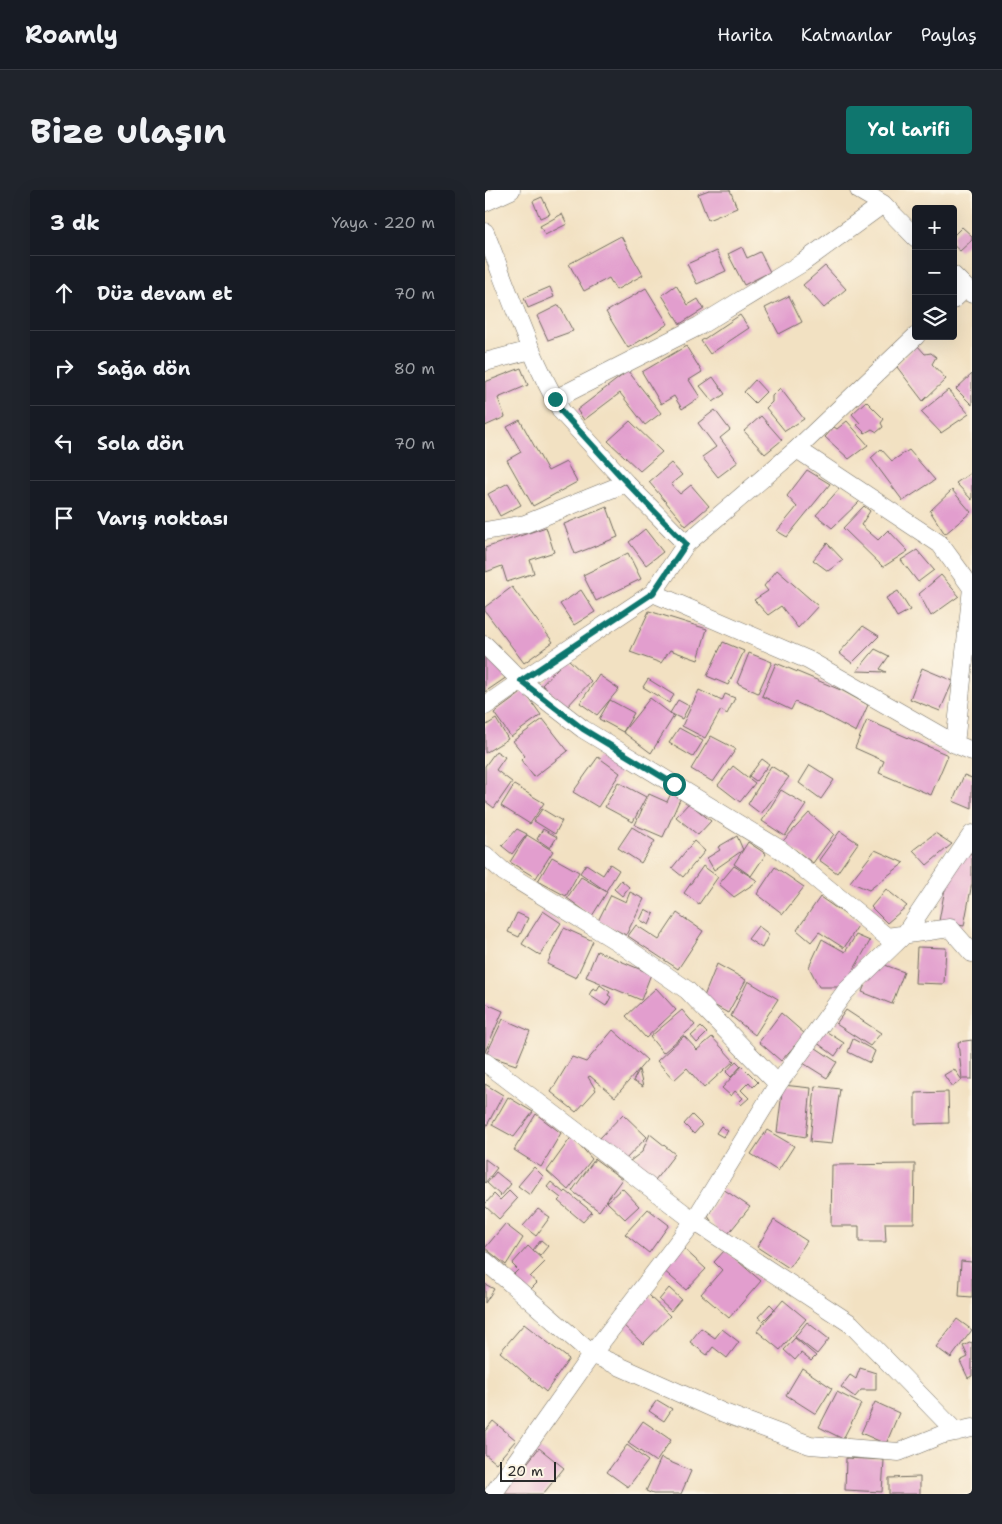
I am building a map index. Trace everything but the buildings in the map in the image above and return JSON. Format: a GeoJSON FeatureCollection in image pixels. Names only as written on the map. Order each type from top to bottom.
{"type":"FeatureCollection","features":[{"type":"Feature","properties":{"kind":"street"},"geometry":{"type":"LineString","coordinates":[[485,202],[511,190]]}},
{"type":"Feature","properties":{"kind":"street"},"geometry":{"type":"LineString","coordinates":[[859,190],[883,204],[912,234]]}},
{"type":"Feature","properties":{"kind":"street"},"geometry":{"type":"LineString","coordinates":[[555,399],[699,326],[802,263],[883,204]]}},
{"type":"Feature","properties":{"kind":"street"},"geometry":{"type":"LineString","coordinates":[[485,232],[531,350],[562,412],[686,544]]}},
{"type":"Feature","properties":{"kind":"street"},"geometry":{"type":"LineString","coordinates":[[957,282],[964,294]]}},
{"type":"Feature","properties":{"kind":"street"},"geometry":{"type":"LineString","coordinates":[[485,706],[653,593],[686,544],[797,449],[912,340]]}},
{"type":"Feature","properties":{"kind":"street"},"geometry":{"type":"LineString","coordinates":[[485,362],[531,350]]}},
{"type":"Feature","properties":{"kind":"street"},"geometry":{"type":"LineString","coordinates":[[797,449],[940,544],[972,588],[955,744]]}},
{"type":"Feature","properties":{"kind":"street"},"geometry":{"type":"LineString","coordinates":[[485,530],[525,524],[627,483]]}},
{"type":"Feature","properties":{"kind":"street"},"geometry":{"type":"LineString","coordinates":[[653,593],[808,660],[870,697],[955,744],[972,751]]}},
{"type":"Feature","properties":{"kind":"street"},"geometry":{"type":"LineString","coordinates":[[485,644],[521,681],[583,729],[781,850],[887,937],[950,928],[972,953]]}},
{"type":"Feature","properties":{"kind":"street"},"geometry":{"type":"LineString","coordinates":[[493,1494],[592,1354],[694,1220],[778,1084],[845,992],[905,934],[972,834]]}},
{"type":"Feature","properties":{"kind":"street"},"geometry":{"type":"LineString","coordinates":[[485,855],[504,872],[618,942],[687,990],[778,1084]]}},
{"type":"Feature","properties":{"kind":"street"},"geometry":{"type":"LineString","coordinates":[[485,1062],[694,1220],[851,1324],[964,1430]]}},
{"type":"Feature","properties":{"kind":"street"},"geometry":{"type":"LineString","coordinates":[[485,1261],[592,1354],[724,1413],[810,1445],[899,1452],[941,1435],[964,1430]]}},
{"type":"Feature","properties":{"kind":"route"},"geometry":{"type":"LineString","coordinates":[[555,399],[562,412],[686,544],[653,593],[521,681],[583,729],[674,784]]}}]}
